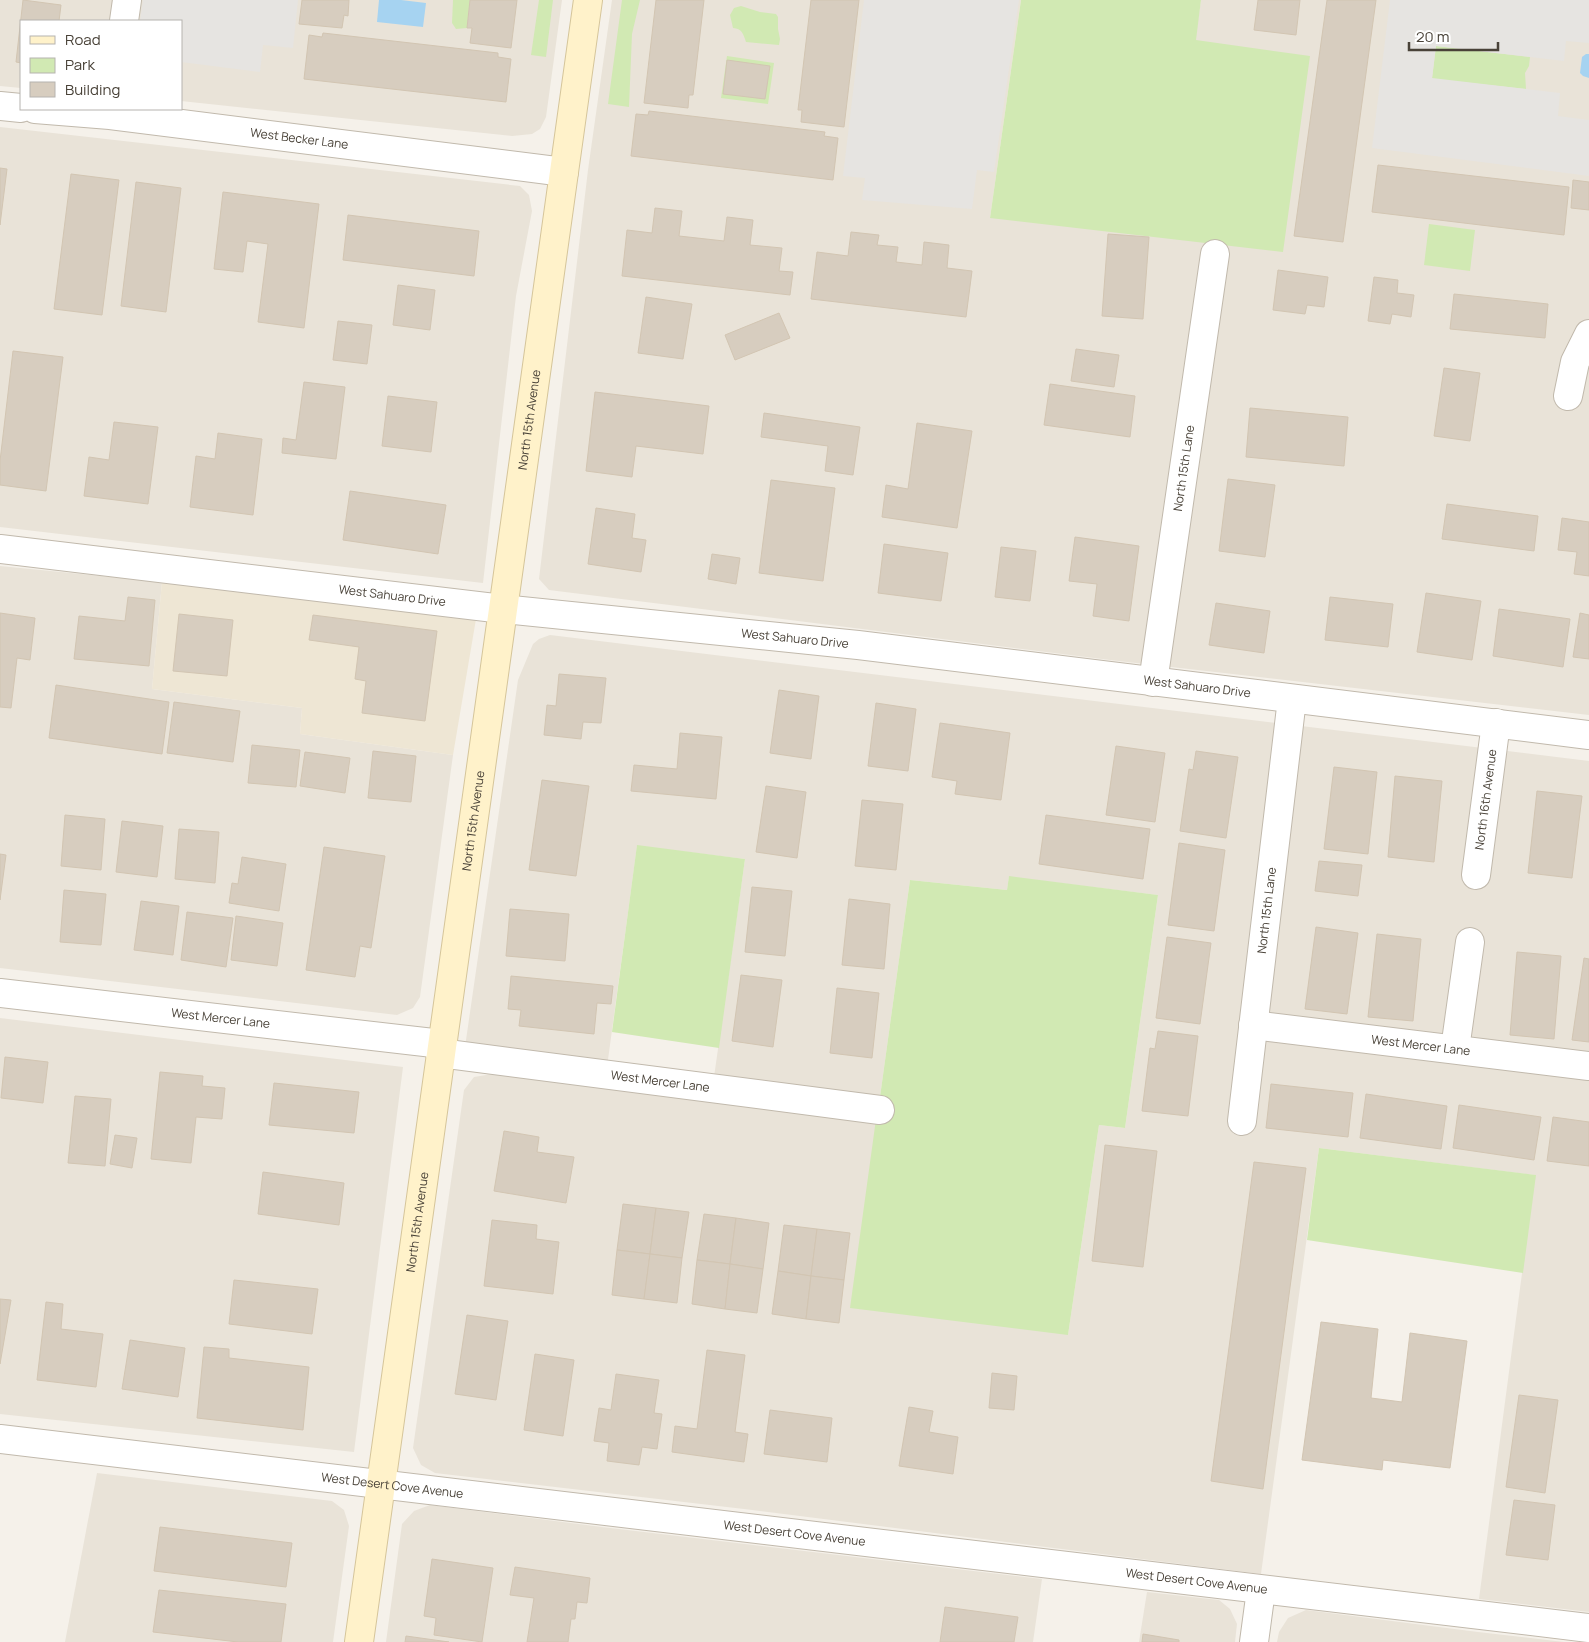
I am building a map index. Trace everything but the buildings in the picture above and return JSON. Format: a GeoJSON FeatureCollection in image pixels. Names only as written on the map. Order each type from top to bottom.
{"type":"FeatureCollection","features":[{"type":"Feature","properties":{"kind":"street"},"geometry":{"type":"LineString","coordinates":[[124,20],[126,0]]}},
{"type":"Feature","properties":{"kind":"street","name":"North 15th Avenue"},"geometry":{"type":"LineString","coordinates":[[359,1642],[588,0]]}},
{"type":"Feature","properties":{"kind":"street"},"geometry":{"type":"LineString","coordinates":[[0,106],[20,108]]}},
{"type":"Feature","properties":{"kind":"street","name":"West Becker Lane"},"geometry":{"type":"LineString","coordinates":[[60,110],[111,112],[564,172]]}},
{"type":"Feature","properties":{"kind":"street","name":"North 15th Lane"},"geometry":{"type":"LineString","coordinates":[[1153,682],[1215,254]]}},
{"type":"Feature","properties":{"kind":"street"},"geometry":{"type":"LineString","coordinates":[[1568,396],[1575,362],[1589,334]]}},
{"type":"Feature","properties":{"kind":"street","name":"West Sahuaro Drive"},"geometry":{"type":"LineString","coordinates":[[0,549],[503,609],[858,645],[1589,735]]}},
{"type":"Feature","properties":{"kind":"street","name":"North 15th Lane"},"geometry":{"type":"LineString","coordinates":[[1242,1121],[1292,699]]}},
{"type":"Feature","properties":{"kind":"street","name":"North 16th Avenue"},"geometry":{"type":"LineString","coordinates":[[1476,876],[1496,723]]}},
{"type":"Feature","properties":{"kind":"street"},"geometry":{"type":"LineString","coordinates":[[1455,1049],[1470,942]]}},
{"type":"Feature","properties":{"kind":"street","name":"West Mercer Lane"},"geometry":{"type":"LineString","coordinates":[[0,993],[441,1048],[880,1110]]}},
{"type":"Feature","properties":{"kind":"street","name":"West Mercer Lane"},"geometry":{"type":"LineString","coordinates":[[1253,1025],[1589,1066]]}},
{"type":"Feature","properties":{"kind":"street","name":"West Desert Cove Avenue"},"geometry":{"type":"LineString","coordinates":[[0,1439],[1589,1628]]}},
{"type":"Feature","properties":{"kind":"street"},"geometry":{"type":"LineString","coordinates":[[1254,1642],[1262,1590]]}},
{"type":"Feature","properties":{"kind":"shaded area"},"geometry":{"type":"Polygon","coordinates":[[[0,0],[113,0],[110,20],[20,20],[20,88],[0,86],[0,0]]]}},
{"type":"Feature","properties":{"kind":"shaded area"},"geometry":{"type":"Polygon","coordinates":[[[141,0],[562,0],[546,117],[540,129],[532,134],[512,136],[182,101],[182,20],[138,20],[141,0]]]}},
{"type":"Feature","properties":{"kind":"shaded area"},"geometry":{"type":"Polygon","coordinates":[[[143,0],[298,0],[293,48],[263,45],[260,72],[182,62],[182,20],[140,20],[143,0]]]}},
{"type":"Feature","properties":{"kind":"shaded area"},"geometry":{"type":"Polygon","coordinates":[[[612,0],[1021,0],[990,218],[1195,40],[1201,0],[1589,0],[1589,715],[1110,660],[549,590],[539,579],[588,170],[612,0]]]}},
{"type":"Feature","properties":{"kind":"shaded area"},"geometry":{"type":"Polygon","coordinates":[[[864,0],[1019,0],[994,172],[977,170],[972,209],[862,200],[865,178],[843,176],[864,0]]]}},
{"type":"Feature","properties":{"kind":"shaded area"},"geometry":{"type":"Polygon","coordinates":[[[1390,0],[1589,0],[1589,43],[1566,41],[1564,61],[1436,46],[1432,78],[1560,93],[1558,116],[1589,120],[1589,176],[1372,148],[1390,0]]]}},
{"type":"Feature","properties":{"kind":"shaded area"},"geometry":{"type":"Polygon","coordinates":[[[0,127],[520,186],[529,195],[532,211],[516,296],[483,583],[0,527],[0,127]]]}},
{"type":"Feature","properties":{"kind":"shaded area"},"geometry":{"type":"Polygon","coordinates":[[[0,566],[162,582],[152,689],[302,708],[300,734],[453,755],[420,997],[413,1008],[397,1015],[0,968],[0,566]]]}},
{"type":"Feature","properties":{"kind":"shaded area"},"geometry":{"type":"Polygon","coordinates":[[[162,582],[476,619],[453,755],[300,734],[302,708],[152,689],[162,582]]]}},
{"type":"Feature","properties":{"kind":"shaded area"},"geometry":{"type":"Polygon","coordinates":[[[550,635],[1589,761],[1589,1612],[1479,1599],[1535,1175],[1319,1148],[1261,1574],[744,1509],[435,1473],[421,1465],[413,1448],[464,1090],[474,1077],[492,1074],[876,1119],[1068,1335],[1099,1125],[1125,1128],[1158,895],[1009,877],[1007,890],[910,880],[880,1097],[714,1077],[745,859],[637,846],[607,1067],[465,1047],[518,680],[533,644],[539,639],[550,635]]]}},
{"type":"Feature","properties":{"kind":"shaded area"},"geometry":{"type":"Polygon","coordinates":[[[0,1018],[403,1067],[354,1452],[0,1414],[0,1018]]]}},
{"type":"Feature","properties":{"kind":"shaded area"},"geometry":{"type":"Polygon","coordinates":[[[97,1473],[332,1501],[344,1510],[349,1526],[333,1642],[65,1642],[97,1473]]]}},
{"type":"Feature","properties":{"kind":"shaded area"},"geometry":{"type":"Polygon","coordinates":[[[430,1505],[1042,1579],[1033,1642],[386,1642],[402,1524],[414,1511],[430,1505]]]}},
{"type":"Feature","properties":{"kind":"shaded area"},"geometry":{"type":"Polygon","coordinates":[[[1147,1592],[1219,1600],[1230,1609],[1237,1624],[1235,1642],[1139,1642],[1147,1592]]]}},
{"type":"Feature","properties":{"kind":"shaded area"},"geometry":{"type":"Polygon","coordinates":[[[1306,1610],[1564,1642],[1277,1642],[1279,1632],[1288,1618],[1306,1610]]]}},
{"type":"Feature","properties":{"kind":"green space"},"geometry":{"type":"Polygon","coordinates":[[[453,0],[470,0],[467,28],[456,29],[452,23],[453,0]]]}},
{"type":"Feature","properties":{"kind":"green space"},"geometry":{"type":"Polygon","coordinates":[[[539,0],[553,0],[546,57],[531,55],[539,0]]]}},
{"type":"Feature","properties":{"kind":"green space"},"geometry":{"type":"Polygon","coordinates":[[[622,0],[640,0],[632,34],[629,107],[608,104],[622,0]]]}},
{"type":"Feature","properties":{"kind":"green space"},"geometry":{"type":"Polygon","coordinates":[[[1021,0],[1201,0],[1196,40],[1310,56],[1283,252],[990,218],[1021,0]]]}},
{"type":"Feature","properties":{"kind":"green space"},"geometry":{"type":"Polygon","coordinates":[[[741,6],[760,12],[776,14],[778,17],[779,45],[746,42],[742,32],[733,28],[730,15],[734,8],[741,6]]]}},
{"type":"Feature","properties":{"kind":"green space"},"geometry":{"type":"Polygon","coordinates":[[[1436,46],[1530,57],[1529,66],[1525,73],[1526,89],[1432,79],[1436,46]]]}},
{"type":"Feature","properties":{"kind":"green space"},"geometry":{"type":"Polygon","coordinates":[[[727,56],[774,63],[768,104],[721,98],[727,56]]]}},
{"type":"Feature","properties":{"kind":"green space"},"geometry":{"type":"Polygon","coordinates":[[[1429,224],[1475,230],[1470,271],[1424,265],[1429,224]]]}},
{"type":"Feature","properties":{"kind":"green space"},"geometry":{"type":"Polygon","coordinates":[[[637,845],[745,859],[719,1048],[612,1032],[637,845]]]}},
{"type":"Feature","properties":{"kind":"green space"},"geometry":{"type":"Polygon","coordinates":[[[1009,876],[1158,895],[1125,1128],[1099,1125],[1068,1335],[850,1308],[910,880],[1007,890],[1009,876]]]}},
{"type":"Feature","properties":{"kind":"green space"},"geometry":{"type":"Polygon","coordinates":[[[1319,1148],[1536,1175],[1523,1273],[1307,1240],[1319,1148]]]}},
{"type":"Feature","properties":{"kind":"water"},"geometry":{"type":"Polygon","coordinates":[[[379,0],[426,3],[423,27],[377,22],[379,0]]]}},
{"type":"Feature","properties":{"kind":"water"},"geometry":{"type":"Polygon","coordinates":[[[1589,54],[1589,78],[1580,73],[1582,57],[1589,54]]]}}]}
